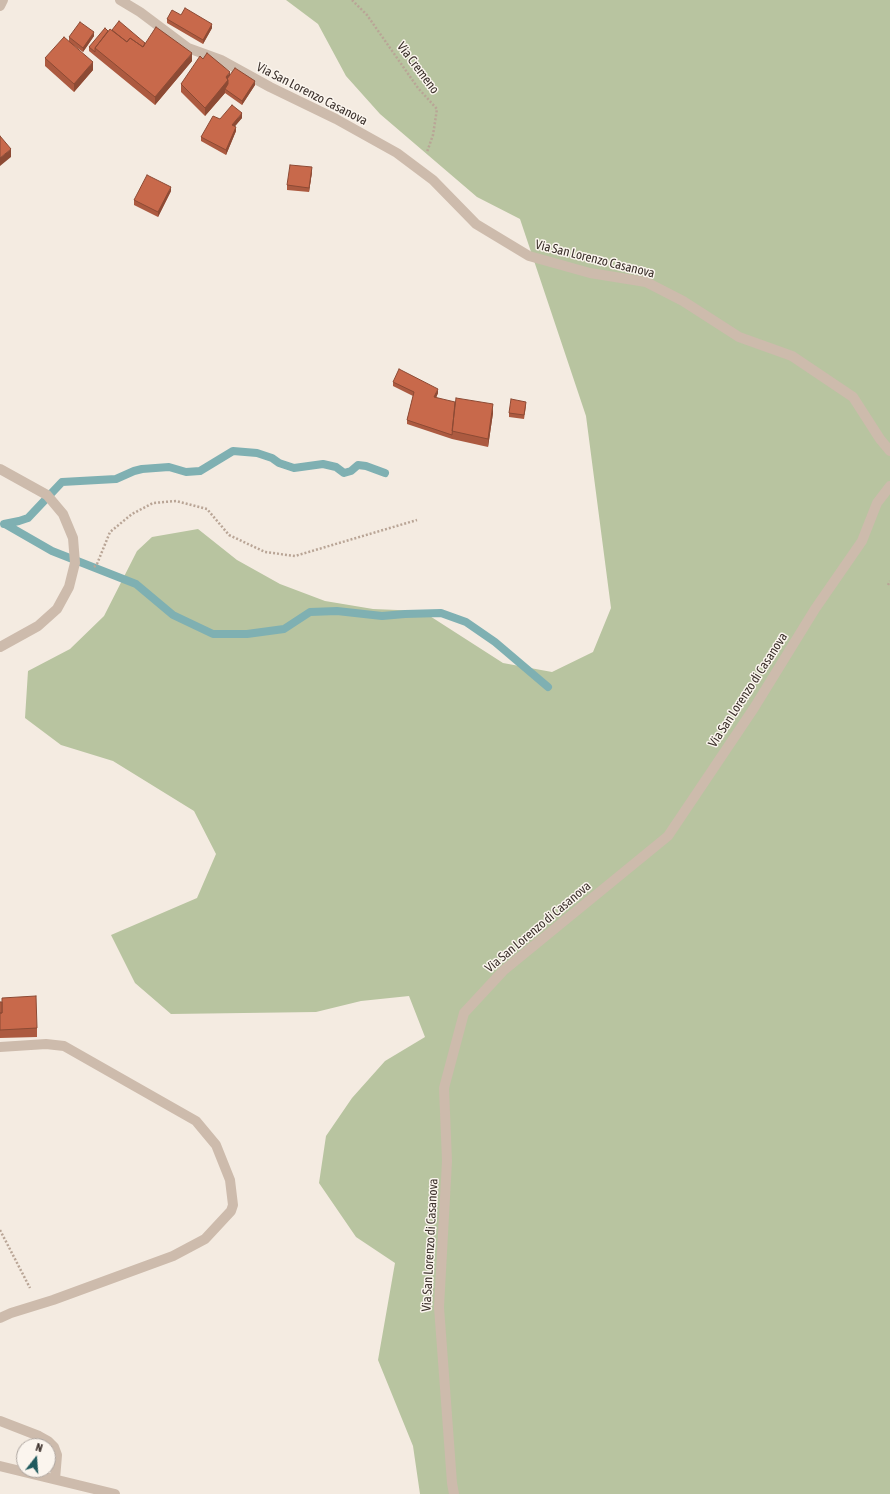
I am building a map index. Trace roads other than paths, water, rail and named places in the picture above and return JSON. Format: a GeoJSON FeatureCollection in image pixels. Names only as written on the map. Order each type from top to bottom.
{"type":"FeatureCollection","features":[{"type":"Feature","properties":{"kind":"street"},"geometry":{"type":"LineString","coordinates":[[0,6],[3,0]]}},
{"type":"Feature","properties":{"kind":"street","name":"Via San Lorenzo Casanova"},"geometry":{"type":"LineString","coordinates":[[120,0],[140,12],[188,48],[221,60],[270,88],[336,119],[397,153],[432,180],[476,224],[529,256],[590,274],[646,282],[683,300],[739,337],[792,356],[853,397],[880,439],[890,451]]}},
{"type":"Feature","properties":{"kind":"street"},"geometry":{"type":"LineString","coordinates":[[0,469],[47,495],[63,514],[73,538],[75,556],[70,587],[57,609],[38,626],[0,648]]}},
{"type":"Feature","properties":{"kind":"street","name":"Via San Lorenzo di Casanova"},"geometry":{"type":"LineString","coordinates":[[454,1494],[439,1307],[447,1162],[444,1088],[464,1013],[503,971],[668,836],[754,708],[816,609],[862,541],[877,503],[890,486]]}},
{"type":"Feature","properties":{"kind":"street"},"geometry":{"type":"LineString","coordinates":[[0,1047],[46,1044],[64,1046],[196,1121],[216,1145],[230,1180],[233,1205],[231,1211],[205,1239],[173,1256],[0,1318]]}},
{"type":"Feature","properties":{"kind":"street"},"geometry":{"type":"LineString","coordinates":[[0,1421],[39,1436],[48,1441],[54,1447],[57,1455],[55,1479]]}},
{"type":"Feature","properties":{"kind":"street"},"geometry":{"type":"LineString","coordinates":[[0,1466],[115,1494]]}},
{"type":"Feature","properties":{"kind":"waterway"},"geometry":{"type":"LineString","coordinates":[[4,524],[28,518],[62,482],[116,479],[142,469],[169,467],[186,472],[200,471],[233,451],[257,453],[294,468],[323,464],[336,467],[344,473],[351,471],[358,465],[366,466],[385,473]]}},
{"type":"Feature","properties":{"kind":"waterway"},"geometry":{"type":"LineString","coordinates":[[5,524],[52,551],[136,584],[173,615],[213,634],[247,634],[284,629],[310,612],[337,611],[382,616],[441,613],[466,622],[495,642],[548,687]]}}]}
